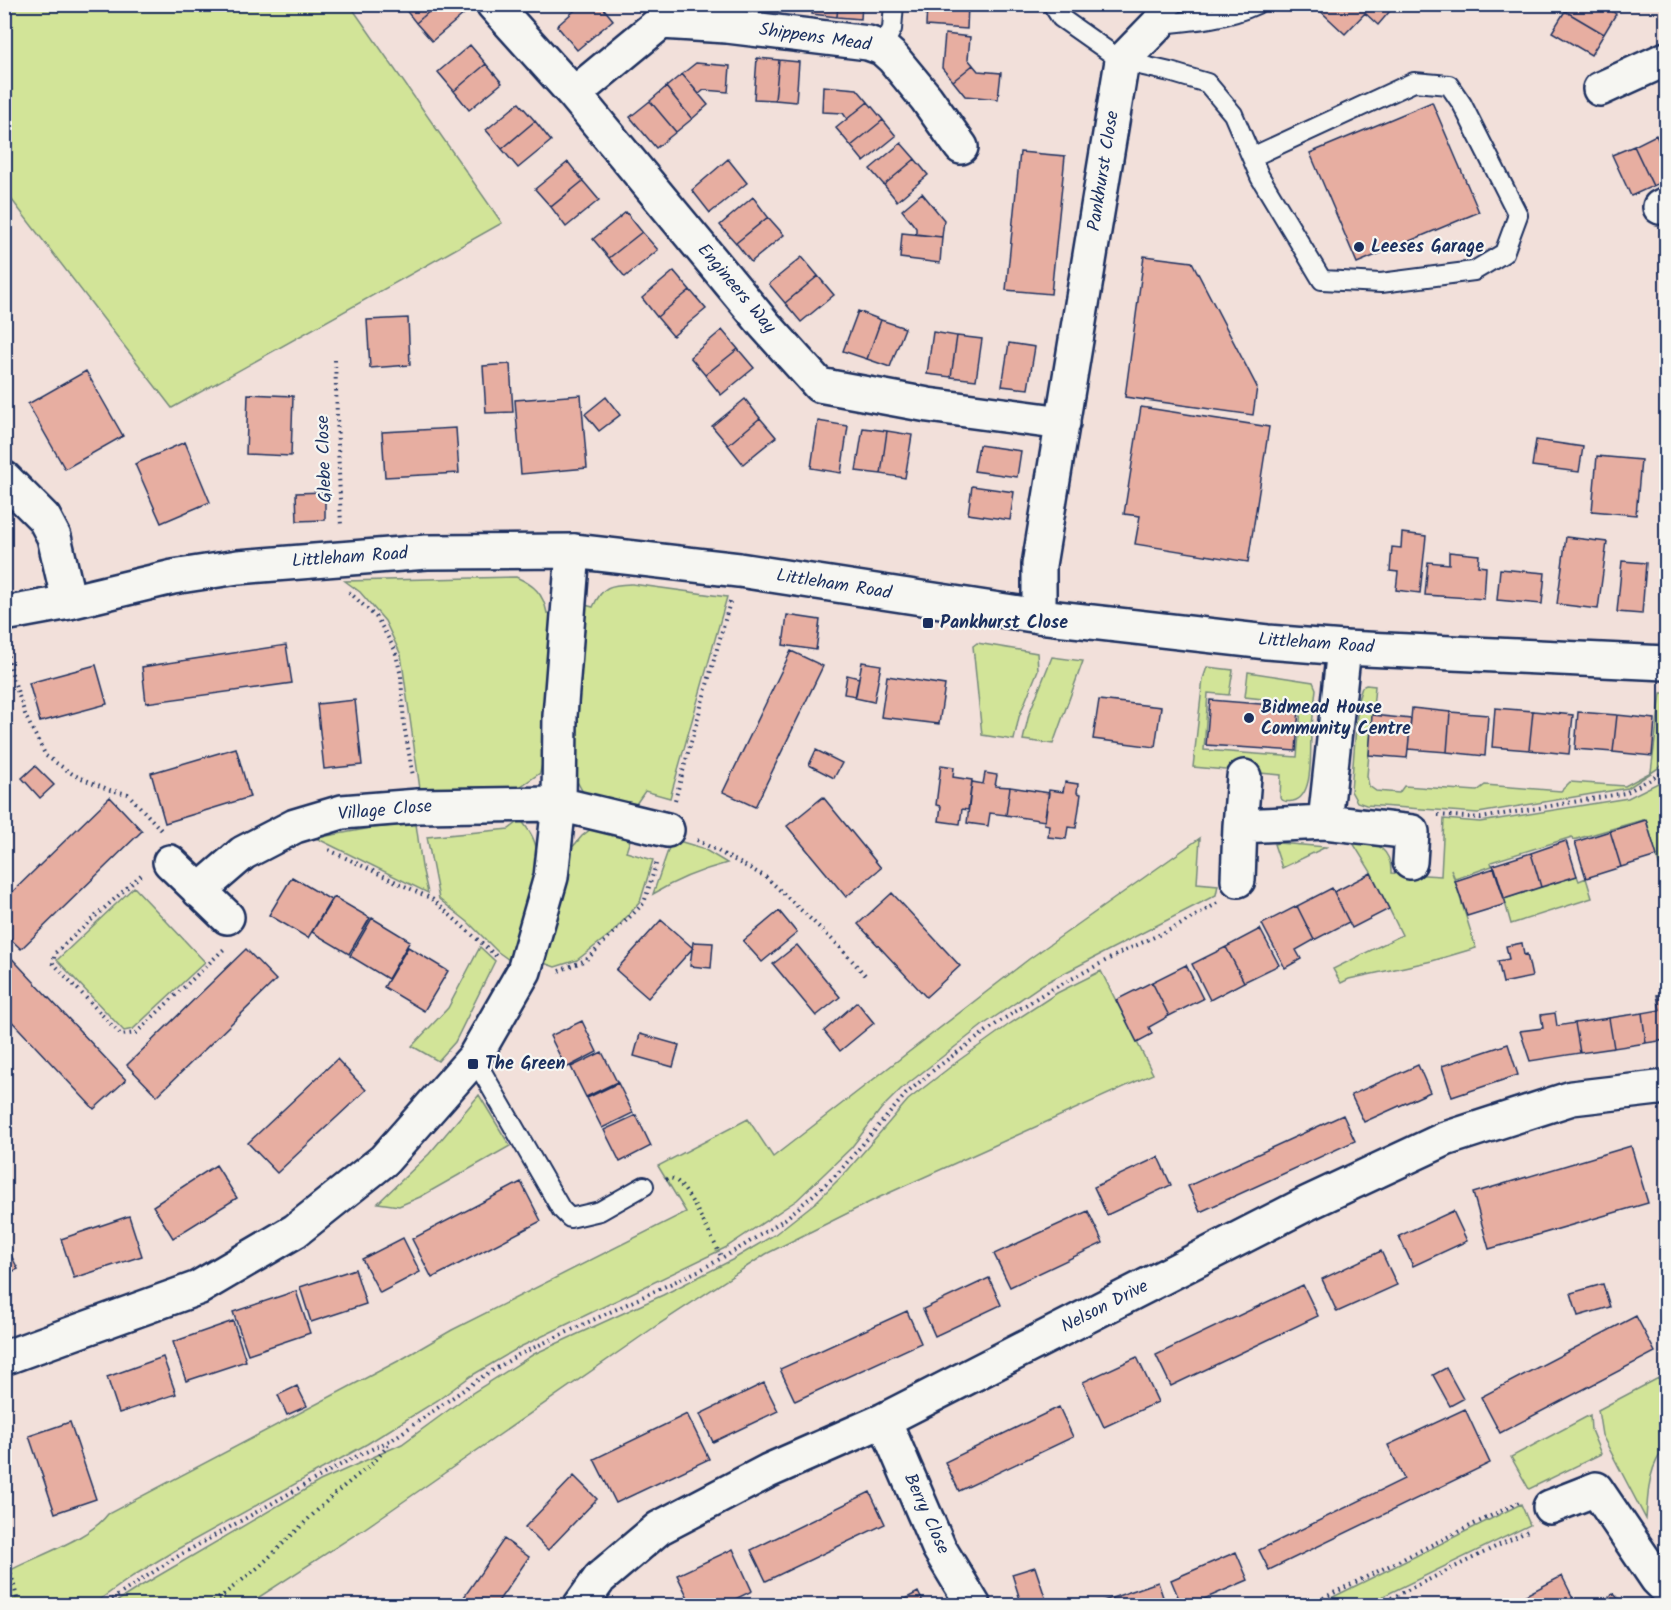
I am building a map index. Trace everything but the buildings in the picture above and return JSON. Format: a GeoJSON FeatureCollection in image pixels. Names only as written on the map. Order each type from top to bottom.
{"type":"FeatureCollection","features":[{"type":"Feature","properties":{"kind":"street","name":"Engineers Way"},"geometry":{"type":"LineString","coordinates":[[493,4],[574,94],[764,324],[819,385],[928,405],[1063,423]]}},
{"type":"Feature","properties":{"kind":"street"},"geometry":{"type":"LineString","coordinates":[[1122,61],[1166,14]]}},
{"type":"Feature","properties":{"kind":"street","name":"Shippens Mead"},"geometry":{"type":"LineString","coordinates":[[574,94],[661,22],[739,27],[868,43],[882,48],[893,58],[926,98],[961,147]]}},
{"type":"Feature","properties":{"kind":"street"},"geometry":{"type":"LineString","coordinates":[[1600,89],[1666,59]]}},
{"type":"Feature","properties":{"kind":"street","name":"Pankhurst Close"},"geometry":{"type":"LineString","coordinates":[[1039,616],[1039,565],[1122,61]]}},
{"type":"Feature","properties":{"kind":"street"},"geometry":{"type":"LineString","coordinates":[[4,478],[44,518],[54,537],[69,602]]}},
{"type":"Feature","properties":{"kind":"street"},"geometry":{"type":"LineString","coordinates":[[4,1358],[198,1288],[295,1232],[384,1160],[474,1058],[524,971],[551,877],[559,804],[560,716],[573,551]]}},
{"type":"Feature","properties":{"kind":"street","name":"Littleham Road"},"geometry":{"type":"LineString","coordinates":[[4,614],[69,602],[173,577],[238,567],[427,552],[573,551],[739,570],[1039,616],[1267,642],[1344,648],[1666,663]]}},
{"type":"Feature","properties":{"kind":"street"},"geometry":{"type":"LineString","coordinates":[[1325,822],[1344,648]]}},
{"type":"Feature","properties":{"kind":"street"},"geometry":{"type":"LineString","coordinates":[[1238,880],[1244,777]]}},
{"type":"Feature","properties":{"kind":"street","name":"Village Close"},"geometry":{"type":"LineString","coordinates":[[199,891],[243,853],[295,826],[342,812],[418,806],[559,804],[667,830]]}},
{"type":"Feature","properties":{"kind":"street"},"geometry":{"type":"LineString","coordinates":[[1240,826],[1325,822],[1412,832],[1410,862]]}},
{"type":"Feature","properties":{"kind":"street"},"geometry":{"type":"LineString","coordinates":[[162,856],[199,891],[229,930]]}},
{"type":"Feature","properties":{"kind":"street","name":"Nelson Drive"},"geometry":{"type":"LineString","coordinates":[[580,1605],[600,1578],[659,1528],[768,1471],[884,1420],[1308,1203],[1445,1139],[1572,1098],[1666,1087]]}},
{"type":"Feature","properties":{"kind":"street","name":"Berry Close"},"geometry":{"type":"LineString","coordinates":[[884,1420],[939,1548],[974,1605]]}},
{"type":"Feature","properties":{"kind":"street"},"geometry":{"type":"LineString","coordinates":[[1550,1507],[1596,1489],[1657,1579],[1666,1588]]}},
{"type":"Feature","properties":{"kind":"lane"},"geometry":{"type":"LineString","coordinates":[[882,48],[892,29],[894,4]]}},
{"type":"Feature","properties":{"kind":"lane"},"geometry":{"type":"LineString","coordinates":[[1052,4],[1061,18],[1122,61],[1207,83],[1233,114],[1260,177],[1322,280],[1381,283],[1474,271],[1504,253],[1518,215],[1462,104],[1449,85],[1414,82],[1252,157]]}},
{"type":"Feature","properties":{"kind":"lane"},"geometry":{"type":"LineString","coordinates":[[1166,14],[1211,19],[1240,12],[1257,4]]}},
{"type":"Feature","properties":{"kind":"lane"},"geometry":{"type":"LineString","coordinates":[[474,1058],[561,1209],[570,1218],[600,1211],[644,1186]]}},
{"type":"Feature","properties":{"kind":"path","name":"Glebe Close"},"geometry":{"type":"LineString","coordinates":[[335,360],[340,558],[338,583],[377,618],[396,650],[401,676],[404,725],[418,806]]}},
{"type":"Feature","properties":{"kind":"path"},"geometry":{"type":"LineString","coordinates":[[295,826],[313,843],[432,899],[499,959],[524,971],[555,973],[586,960],[644,903],[667,830],[739,570]]}},
{"type":"Feature","properties":{"kind":"path"},"geometry":{"type":"LineString","coordinates":[[4,638],[13,678],[26,717],[46,756],[74,776],[110,790],[128,794],[162,856],[55,953],[53,963],[121,1035],[136,1033],[229,930]]}},
{"type":"Feature","properties":{"kind":"path"},"geometry":{"type":"LineString","coordinates":[[1436,815],[1481,818],[1625,793],[1666,771]]}},
{"type":"Feature","properties":{"kind":"path"},"geometry":{"type":"LineString","coordinates":[[667,830],[701,841],[766,878],[838,945],[866,976]]}},
{"type":"Feature","properties":{"kind":"path"},"geometry":{"type":"LineString","coordinates":[[102,1605],[193,1547],[349,1460],[393,1439],[482,1377],[518,1355],[722,1258],[785,1220],[837,1174],[906,1094],[936,1068],[999,1022],[1043,994],[1210,908],[1231,894],[1238,880]]}},
{"type":"Feature","properties":{"kind":"path"},"geometry":{"type":"LineString","coordinates":[[644,1186],[670,1178],[677,1180],[722,1258]]}},
{"type":"Feature","properties":{"kind":"path"},"geometry":{"type":"LineString","coordinates":[[209,1605],[260,1566],[331,1497],[375,1461],[393,1439]]}},
{"type":"Feature","properties":{"kind":"path"},"geometry":{"type":"LineString","coordinates":[[1306,1605],[1522,1501],[1550,1507],[1533,1528],[1375,1605]]}},
{"type":"Feature","properties":{"kind":"path"},"geometry":{"type":"LineString","coordinates":[[4,1557],[19,1605]]}},
{"type":"Feature","properties":{"kind":"green space"},"geometry":{"type":"Polygon","coordinates":[[[5,4],[350,5],[502,223],[172,408],[5,191],[5,4]]]}},
{"type":"Feature","properties":{"kind":"green space"},"geometry":{"type":"Polygon","coordinates":[[[516,577],[537,590],[547,613],[554,613],[545,751],[540,773],[518,788],[421,796],[401,655],[385,621],[360,592],[345,581],[516,577]]]}},
{"type":"Feature","properties":{"kind":"green space"},"geometry":{"type":"Polygon","coordinates":[[[632,584],[727,597],[670,798],[645,791],[636,804],[622,808],[584,794],[574,776],[585,605],[593,607],[600,594],[608,588],[632,584]]]}},
{"type":"Feature","properties":{"kind":"green space"},"geometry":{"type":"Polygon","coordinates":[[[977,643],[1037,653],[1038,670],[1019,717],[1014,740],[982,735],[973,646],[977,643]]]}},
{"type":"Feature","properties":{"kind":"green space"},"geometry":{"type":"Polygon","coordinates":[[[1052,657],[1083,661],[1053,744],[1023,740],[1029,714],[1052,657]]]}},
{"type":"Feature","properties":{"kind":"green space"},"geometry":{"type":"Polygon","coordinates":[[[1207,667],[1233,670],[1229,695],[1208,693],[1204,750],[1297,757],[1299,734],[1311,735],[1310,773],[1305,792],[1300,798],[1287,802],[1280,798],[1281,775],[1193,767],[1203,679],[1207,667]]]}},
{"type":"Feature","properties":{"kind":"green space"},"geometry":{"type":"Polygon","coordinates":[[[1248,672],[1313,682],[1316,689],[1312,725],[1300,723],[1301,703],[1245,697],[1248,672]]]}},
{"type":"Feature","properties":{"kind":"green space"},"geometry":{"type":"Polygon","coordinates":[[[1375,686],[1367,776],[1369,786],[1376,791],[1399,793],[1404,786],[1477,791],[1485,785],[1561,791],[1570,782],[1625,786],[1651,772],[1661,693],[1666,693],[1666,763],[1628,788],[1478,813],[1366,805],[1357,802],[1351,791],[1358,700],[1362,687],[1375,686]]]}},
{"type":"Feature","properties":{"kind":"green space"},"geometry":{"type":"Polygon","coordinates":[[[1666,779],[1666,889],[1646,819],[1573,840],[1572,837],[1491,862],[1492,866],[1455,879],[1451,869],[1476,948],[1432,961],[1349,979],[1341,983],[1333,969],[1402,935],[1371,872],[1353,843],[1368,842],[1381,848],[1389,859],[1391,873],[1441,876],[1444,819],[1480,822],[1628,798],[1666,779]]]}},
{"type":"Feature","properties":{"kind":"green space"},"geometry":{"type":"Polygon","coordinates":[[[521,820],[535,844],[537,864],[529,907],[512,962],[439,899],[427,837],[509,829],[521,820]]]}},
{"type":"Feature","properties":{"kind":"green space"},"geometry":{"type":"Polygon","coordinates":[[[416,824],[428,893],[316,838],[371,828],[416,824]]]}},
{"type":"Feature","properties":{"kind":"green space"},"geometry":{"type":"Polygon","coordinates":[[[596,825],[627,831],[630,840],[626,852],[653,860],[640,902],[613,932],[577,960],[555,967],[541,962],[565,866],[571,849],[596,825]]]}},
{"type":"Feature","properties":{"kind":"green space"},"geometry":{"type":"Polygon","coordinates":[[[1200,838],[1197,883],[1218,885],[1216,895],[1043,984],[983,1025],[901,1089],[881,1109],[851,1148],[797,1200],[725,1248],[520,1347],[367,1444],[174,1551],[92,1605],[5,1605],[5,1573],[74,1540],[88,1532],[108,1514],[402,1359],[452,1330],[686,1212],[658,1166],[748,1119],[773,1157],[1029,959],[1200,838]]]}},
{"type":"Feature","properties":{"kind":"green space"},"geometry":{"type":"Polygon","coordinates":[[[672,839],[702,848],[727,863],[689,876],[653,894],[672,839]]]}},
{"type":"Feature","properties":{"kind":"green space"},"geometry":{"type":"Polygon","coordinates":[[[1274,844],[1326,847],[1282,868],[1274,844]]]}},
{"type":"Feature","properties":{"kind":"green space"},"geometry":{"type":"Polygon","coordinates":[[[1577,876],[1579,881],[1586,878],[1592,898],[1511,924],[1504,899],[1577,876]]]}},
{"type":"Feature","properties":{"kind":"green space"},"geometry":{"type":"Polygon","coordinates":[[[134,887],[205,962],[133,1029],[124,1031],[57,960],[134,887]]]}},
{"type":"Feature","properties":{"kind":"green space"},"geometry":{"type":"Polygon","coordinates":[[[480,947],[495,961],[455,1042],[438,1061],[412,1046],[448,1008],[480,947]]]}},
{"type":"Feature","properties":{"kind":"green space"},"geometry":{"type":"Polygon","coordinates":[[[1101,971],[1153,1074],[880,1197],[766,1254],[656,1326],[361,1531],[247,1605],[111,1605],[320,1481],[402,1444],[469,1395],[534,1354],[663,1295],[732,1260],[774,1235],[816,1202],[848,1170],[908,1100],[1011,1023],[1057,993],[1101,971]]]}},
{"type":"Feature","properties":{"kind":"green space"},"geometry":{"type":"Polygon","coordinates":[[[479,1095],[510,1146],[420,1197],[399,1206],[378,1203],[429,1154],[479,1095]]]}},
{"type":"Feature","properties":{"kind":"green space"},"geometry":{"type":"Polygon","coordinates":[[[1666,1374],[1666,1447],[1652,1472],[1646,1519],[1602,1435],[1598,1410],[1666,1374]]]}},
{"type":"Feature","properties":{"kind":"green space"},"geometry":{"type":"Polygon","coordinates":[[[1590,1415],[1591,1430],[1601,1454],[1529,1489],[1511,1457],[1590,1415]]]}},
{"type":"Feature","properties":{"kind":"green space"},"geometry":{"type":"Polygon","coordinates":[[[1521,1504],[1530,1525],[1365,1605],[1317,1605],[1521,1504]]]}},
{"type":"Feature","properties":{"kind":"place","name":"Leeses Garage"},"geometry":{"type":"Point","coordinates":[1359,247]}},
{"type":"Feature","properties":{"kind":"place","name":"Pankhurst Close"},"geometry":{"type":"Point","coordinates":[928,623]}},
{"type":"Feature","properties":{"kind":"place","name":"Bidmead House Community Centre"},"geometry":{"type":"Point","coordinates":[1249,718]}},
{"type":"Feature","properties":{"kind":"place","name":"The Green"},"geometry":{"type":"Point","coordinates":[473,1064]}}]}
